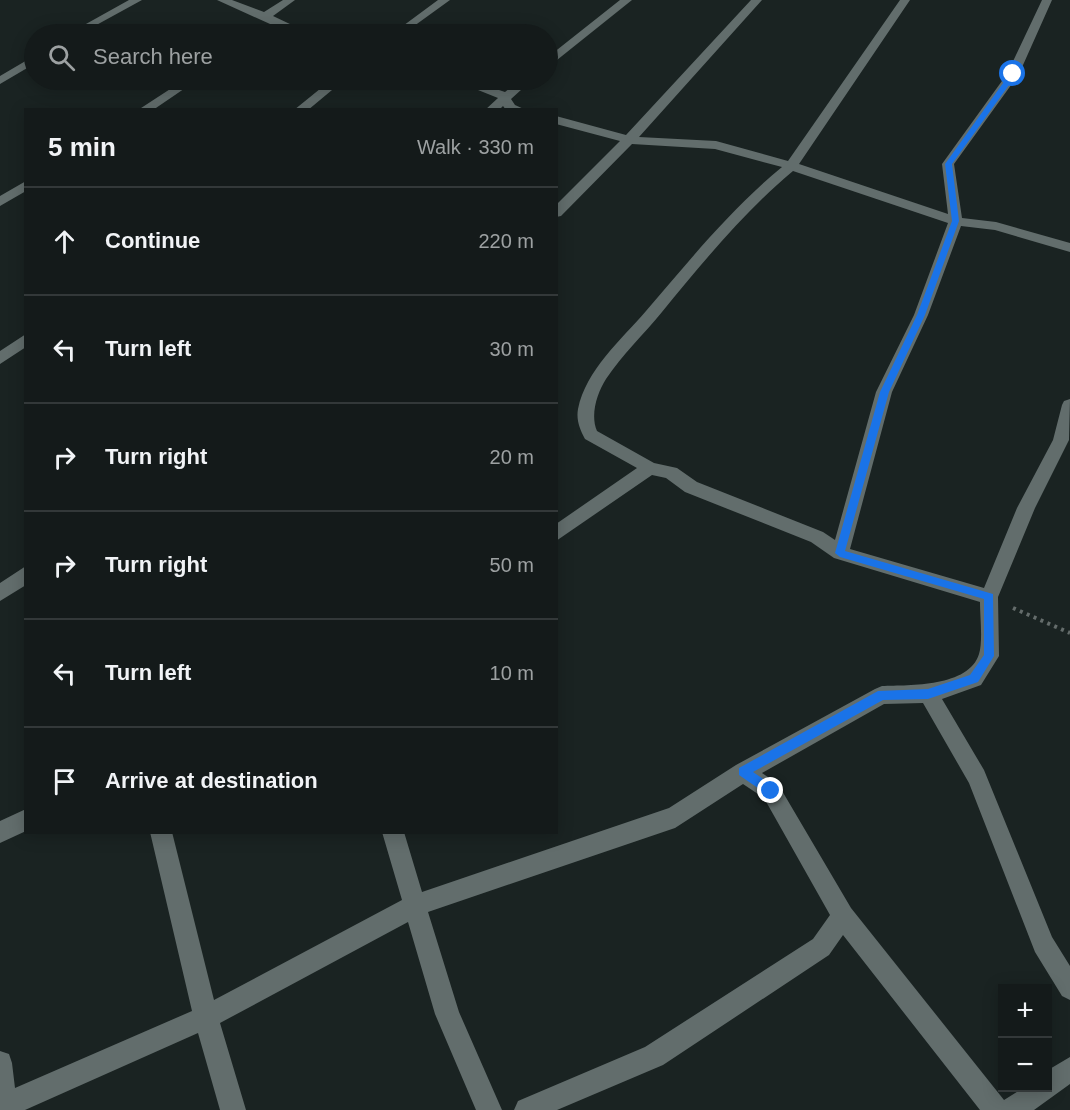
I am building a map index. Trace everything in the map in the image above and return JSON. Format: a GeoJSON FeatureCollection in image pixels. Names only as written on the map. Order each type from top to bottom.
{"type":"FeatureCollection","features":[{"type":"Feature","properties":{"kind":"street"},"geometry":{"type":"LineString","coordinates":[[92,24],[137,0]]}},
{"type":"Feature","properties":{"kind":"street"},"geometry":{"type":"LineString","coordinates":[[222,0],[265,16],[271,24]]}},
{"type":"Feature","properties":{"kind":"street"},"geometry":{"type":"LineString","coordinates":[[265,16],[290,0]]}},
{"type":"Feature","properties":{"kind":"street"},"geometry":{"type":"LineString","coordinates":[[412,24],[445,0]]}},
{"type":"Feature","properties":{"kind":"street"},"geometry":{"type":"LineString","coordinates":[[558,54],[627,0]]}},
{"type":"Feature","properties":{"kind":"street"},"geometry":{"type":"LineString","coordinates":[[558,211],[629,140],[757,0]]}},
{"type":"Feature","properties":{"kind":"street"},"geometry":{"type":"LineString","coordinates":[[905,0],[791,166],[761,190],[704,252],[598,378],[586,409],[586,423],[591,435],[650,468],[671,473],[691,487],[817,537],[840,553],[989,597]]}},
{"type":"Feature","properties":{"kind":"street"},"geometry":{"type":"LineString","coordinates":[[840,553],[884,392],[921,315],[956,221],[948,164],[1013,74],[1047,0]]}},
{"type":"Feature","properties":{"kind":"street"},"geometry":{"type":"LineString","coordinates":[[0,81],[24,65]]}},
{"type":"Feature","properties":{"kind":"street"},"geometry":{"type":"LineString","coordinates":[[147,108],[175,90]]}},
{"type":"Feature","properties":{"kind":"street"},"geometry":{"type":"LineString","coordinates":[[303,108],[325,90]]}},
{"type":"Feature","properties":{"kind":"street"},"geometry":{"type":"LineString","coordinates":[[487,90],[504,96],[510,107],[513,108]]}},
{"type":"Feature","properties":{"kind":"street"},"geometry":{"type":"LineString","coordinates":[[493,108],[512,90]]}},
{"type":"Feature","properties":{"kind":"street"},"geometry":{"type":"LineString","coordinates":[[558,121],[629,140],[716,145],[791,166],[956,221],[996,226],[1070,248]]}},
{"type":"Feature","properties":{"kind":"street"},"geometry":{"type":"LineString","coordinates":[[0,202],[24,186]]}},
{"type":"Feature","properties":{"kind":"street"},"geometry":{"type":"LineString","coordinates":[[0,359],[24,341]]}},
{"type":"Feature","properties":{"kind":"street"},"geometry":{"type":"LineString","coordinates":[[0,1063],[3,1108],[206,1017],[416,905],[675,818],[743,772],[882,695],[928,694],[974,679],[989,656],[989,597],[1026,508],[1060,440],[1070,405]]}},
{"type":"Feature","properties":{"kind":"street"},"geometry":{"type":"LineString","coordinates":[[558,533],[650,468]]}},
{"type":"Feature","properties":{"kind":"street"},"geometry":{"type":"LineString","coordinates":[[928,694],[977,777],[1024,891],[1043,944],[1070,988]]}},
{"type":"Feature","properties":{"kind":"street"},"geometry":{"type":"LineString","coordinates":[[743,772],[771,791],[843,916],[996,1110]]}},
{"type":"Feature","properties":{"kind":"street"},"geometry":{"type":"LineString","coordinates":[[0,832],[24,821]]}},
{"type":"Feature","properties":{"kind":"street"},"geometry":{"type":"LineString","coordinates":[[161,834],[206,1017],[233,1110]]}},
{"type":"Feature","properties":{"kind":"street"},"geometry":{"type":"LineString","coordinates":[[394,834],[447,1014],[489,1110]]}},
{"type":"Feature","properties":{"kind":"street"},"geometry":{"type":"LineString","coordinates":[[527,1110],[654,1056],[821,947],[843,916]]}},
{"type":"Feature","properties":{"kind":"street"},"geometry":{"type":"LineString","coordinates":[[1052,1082],[1070,1069]]}},
{"type":"Feature","properties":{"kind":"street"},"geometry":{"type":"LineString","coordinates":[[1012,1110],[1038,1092]]}},
{"type":"Feature","properties":{"kind":"path"},"geometry":{"type":"LineString","coordinates":[[989,597],[1070,633]]}},
{"type":"Feature","properties":{"kind":"route"},"geometry":{"type":"LineString","coordinates":[[771,791],[743,772],[882,695],[928,694],[974,679],[989,656],[989,597],[840,553],[884,392],[921,315],[956,221],[948,164],[1013,74]]}}]}
